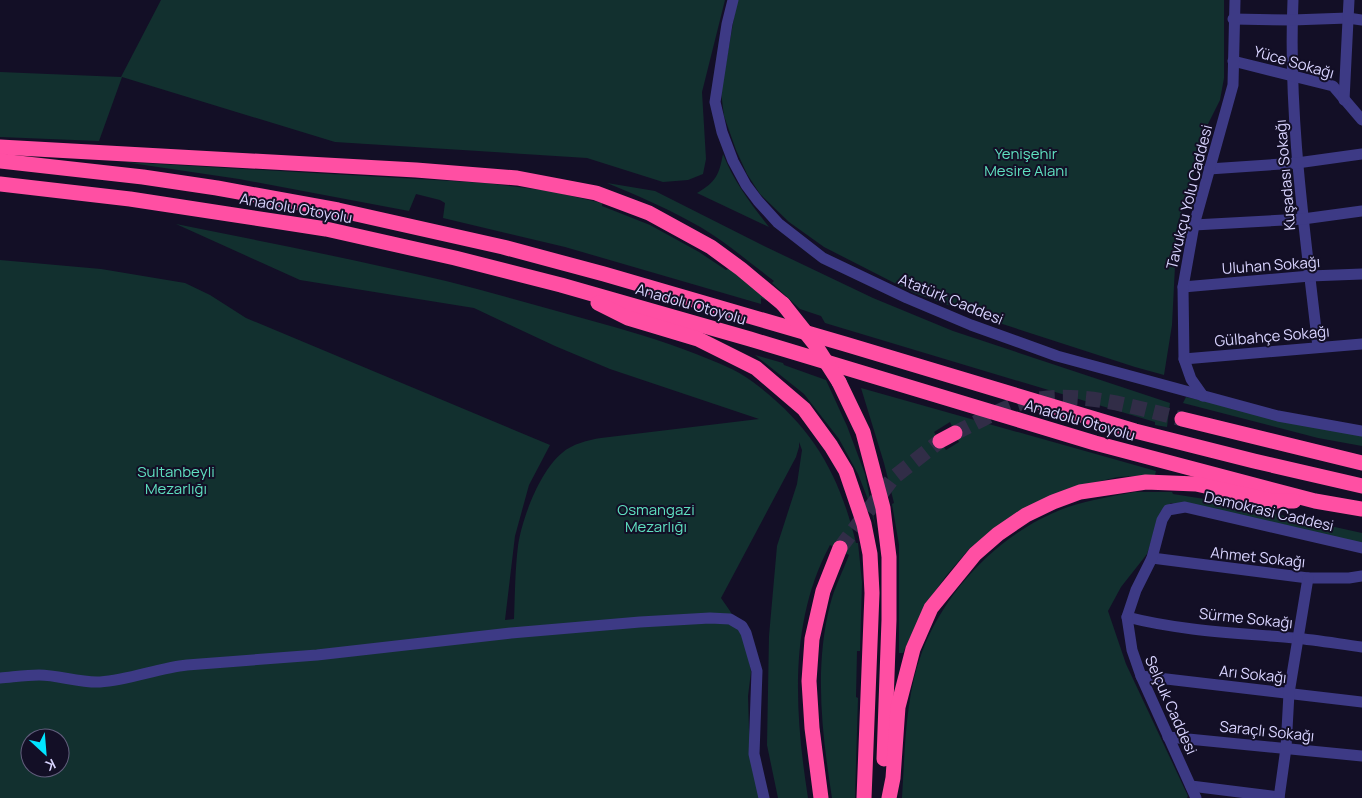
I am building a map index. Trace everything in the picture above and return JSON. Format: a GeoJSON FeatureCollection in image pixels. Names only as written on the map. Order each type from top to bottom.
{"type":"FeatureCollection","features":[{"type":"Feature","properties":{"kind":"highway"},"geometry":{"type":"LineString","coordinates":[[0,147],[416,170],[517,178],[596,193],[649,213],[710,247],[741,269],[784,304],[814,343],[839,382],[863,432],[871,459],[883,508],[888,557],[889,620],[885,798]]}},
{"type":"Feature","properties":{"kind":"highway","name":"Anadolu Otoyolu"},"geometry":{"type":"LineString","coordinates":[[0,161],[143,177],[217,188],[338,210],[503,247],[604,274],[845,344],[1135,431],[1362,486]]}},
{"type":"Feature","properties":{"kind":"highway","name":"Anadolu Otoyolu"},"geometry":{"type":"LineString","coordinates":[[0,184],[130,198],[326,230],[455,258],[561,285],[750,339],[1085,440],[1315,501],[1362,509]]}},
{"type":"Feature","properties":{"kind":"highway"},"geometry":{"type":"LineString","coordinates":[[561,285],[628,318],[698,339],[756,368],[804,409],[831,446],[846,471],[864,524],[870,554],[872,583],[864,798]]}},
{"type":"Feature","properties":{"kind":"highway"},"geometry":{"type":"LineString","coordinates":[[1182,419],[1362,463]]}},
{"type":"Feature","properties":{"kind":"highway"},"geometry":{"type":"LineString","coordinates":[[940,441],[955,433]]}},
{"type":"Feature","properties":{"kind":"highway"},"geometry":{"type":"LineString","coordinates":[[890,798],[898,708],[913,649],[931,608],[975,554],[998,534],[1026,515],[1053,502],[1114,486],[1146,482],[1196,484],[1273,501],[1315,501]]}},
{"type":"Feature","properties":{"kind":"highway"},"geometry":{"type":"LineString","coordinates":[[822,798],[812,728],[810,673],[812,639],[823,591],[840,548]]}},
{"type":"Feature","properties":{"kind":"street","name":"Atatürk Caddesi"},"geometry":{"type":"LineString","coordinates":[[733,0],[727,24],[715,102],[722,132],[733,161],[746,185],[778,223],[823,258],[907,298],[971,325],[1057,356],[1278,416],[1362,431]]}},
{"type":"Feature","properties":{"kind":"street","name":"Tavukçu Yolu Caddesi"},"geometry":{"type":"LineString","coordinates":[[1204,396],[1191,379],[1184,359],[1183,287],[1194,225],[1233,85],[1233,20],[1235,0]]}},
{"type":"Feature","properties":{"kind":"street","name":"Kuşadası Sokağı"},"geometry":{"type":"LineString","coordinates":[[1293,0],[1293,76],[1297,163],[1318,347]]}},
{"type":"Feature","properties":{"kind":"street"},"geometry":{"type":"LineString","coordinates":[[1344,100],[1349,0]]}},
{"type":"Feature","properties":{"kind":"street"},"geometry":{"type":"LineString","coordinates":[[1233,20],[1348,18],[1362,20]]}},
{"type":"Feature","properties":{"kind":"street","name":"Yüce Sokağı"},"geometry":{"type":"LineString","coordinates":[[1233,60],[1333,86],[1362,120]]}},
{"type":"Feature","properties":{"kind":"street"},"geometry":{"type":"LineString","coordinates":[[1209,169],[1297,163],[1362,154]]}},
{"type":"Feature","properties":{"kind":"street"},"geometry":{"type":"LineString","coordinates":[[1194,225],[1303,219],[1362,211]]}},
{"type":"Feature","properties":{"kind":"street","name":"Uluhan Sokağı"},"geometry":{"type":"LineString","coordinates":[[1183,287],[1310,276],[1362,274]]}},
{"type":"Feature","properties":{"kind":"street","name":"Gülbahçe Sokağı"},"geometry":{"type":"LineString","coordinates":[[1184,359],[1362,344]]}},
{"type":"Feature","properties":{"kind":"street","name":"Demokrasi Caddesi"},"geometry":{"type":"LineString","coordinates":[[1168,510],[1185,507],[1362,548]]}},
{"type":"Feature","properties":{"kind":"street","name":"Selçuk Caddesi"},"geometry":{"type":"LineString","coordinates":[[1168,510],[1162,520],[1152,558],[1136,590],[1127,617],[1132,650],[1141,676],[1196,798]]}},
{"type":"Feature","properties":{"kind":"street","name":"Ahmet Sokağı"},"geometry":{"type":"LineString","coordinates":[[1152,558],[1308,578],[1350,578],[1362,576]]}},
{"type":"Feature","properties":{"kind":"street"},"geometry":{"type":"LineString","coordinates":[[1191,786],[1279,798],[1286,748],[1289,693],[1308,578]]}},
{"type":"Feature","properties":{"kind":"street","name":"Sürme Sokağı"},"geometry":{"type":"LineString","coordinates":[[1127,617],[1142,621],[1219,632],[1297,638],[1362,647]]}},
{"type":"Feature","properties":{"kind":"street"},"geometry":{"type":"LineString","coordinates":[[0,678],[39,675],[79,682],[99,682],[172,666],[317,655],[521,632],[640,622],[710,618],[730,619],[742,626],[746,633],[757,671],[754,754],[764,798]]}},
{"type":"Feature","properties":{"kind":"street","name":"Arı Sokağı"},"geometry":{"type":"LineString","coordinates":[[1141,676],[1362,702]]}},
{"type":"Feature","properties":{"kind":"street","name":"Saraçlı Sokağı"},"geometry":{"type":"LineString","coordinates":[[1168,736],[1362,756]]}},
{"type":"Feature","properties":{"kind":"green space"},"geometry":{"type":"Polygon","coordinates":[[[161,0],[725,0],[702,92],[706,159],[703,174],[688,180],[663,182],[587,158],[335,142],[122,77],[99,141],[0,137],[0,72],[121,77],[161,0]]]}},
{"type":"Feature","properties":{"kind":"green space","name":"Yenişehir Mesire Alanı"},"geometry":{"type":"Polygon","coordinates":[[[737,0],[1224,0],[1224,78],[1220,100],[1208,124],[1199,160],[1187,191],[1177,227],[1172,325],[1164,375],[990,320],[914,293],[824,247],[789,222],[760,194],[747,174],[724,116],[721,92],[737,0]]]}},
{"type":"Feature","properties":{"kind":"green space"},"geometry":{"type":"Polygon","coordinates":[[[723,154],[749,201],[769,227],[697,193],[709,185],[716,177],[723,154]]]}},
{"type":"Feature","properties":{"kind":"green space"},"geometry":{"type":"Polygon","coordinates":[[[124,162],[486,183],[550,191],[602,203],[602,206],[650,225],[699,252],[726,270],[729,268],[770,302],[761,298],[761,304],[565,247],[443,218],[445,203],[416,194],[409,211],[239,179],[124,162]]]}},
{"type":"Feature","properties":{"kind":"green space"},"geometry":{"type":"Polygon","coordinates":[[[607,183],[655,191],[873,298],[953,331],[1170,403],[1167,427],[1155,425],[1155,422],[825,323],[821,316],[800,309],[772,283],[774,281],[711,234],[667,209],[607,183]]]}},
{"type":"Feature","properties":{"kind":"green space"},"geometry":{"type":"Polygon","coordinates":[[[176,224],[345,258],[446,281],[629,331],[726,366],[746,377],[774,399],[792,416],[820,453],[841,494],[856,543],[858,543],[862,582],[860,651],[857,651],[856,697],[858,698],[855,798],[832,798],[825,750],[821,701],[822,653],[832,599],[849,555],[830,545],[816,575],[807,606],[801,637],[798,669],[800,734],[808,798],[778,798],[767,745],[769,636],[777,546],[797,484],[802,450],[799,442],[796,457],[721,598],[745,637],[751,672],[748,696],[749,729],[759,798],[0,798],[0,260],[101,269],[185,283],[210,295],[246,318],[550,445],[529,485],[515,536],[505,620],[514,619],[518,546],[523,522],[539,483],[546,471],[562,453],[575,445],[596,439],[759,419],[610,369],[555,346],[474,308],[300,280],[176,224]]]}},
{"type":"Feature","properties":{"kind":"green space"},"geometry":{"type":"Polygon","coordinates":[[[755,355],[783,363],[826,380],[847,426],[865,474],[876,528],[858,474],[839,439],[804,394],[755,355]]]}},
{"type":"Feature","properties":{"kind":"green space"},"geometry":{"type":"Polygon","coordinates":[[[861,388],[1156,471],[1155,475],[1118,477],[1070,488],[991,531],[969,549],[946,576],[926,604],[903,653],[899,653],[899,545],[892,504],[894,503],[861,388]],[[950,422],[934,432],[946,450],[959,442],[950,422]]]}},
{"type":"Feature","properties":{"kind":"green space"},"geometry":{"type":"Polygon","coordinates":[[[1186,397],[1362,436],[1362,446],[1318,438],[1183,403],[1186,397]]]}},
{"type":"Feature","properties":{"kind":"green space"},"geometry":{"type":"Polygon","coordinates":[[[1135,492],[1172,492],[1173,494],[1217,501],[1362,533],[1362,545],[1281,529],[1171,503],[1161,511],[1147,554],[1121,587],[1108,611],[1126,664],[1188,796],[1187,798],[902,798],[909,705],[916,669],[932,628],[962,584],[1000,546],[1021,530],[1044,517],[1068,507],[1101,498],[1135,492]]]}},
{"type":"Feature","properties":{"kind":"tunnel"},"geometry":{"type":"LineString","coordinates":[[955,433],[1020,403],[1060,397],[1101,400],[1182,419]]}},
{"type":"Feature","properties":{"kind":"tunnel"},"geometry":{"type":"LineString","coordinates":[[840,548],[893,478],[940,441]]}},
{"type":"Feature","properties":{"kind":"park label","name":"Sultanbeyli Mezarlığı"},"geometry":{"type":"Point","coordinates":[176,480]}},
{"type":"Feature","properties":{"kind":"park label","name":"Osmangazi Mezarlığı"},"geometry":{"type":"Point","coordinates":[656,518]}}]}
